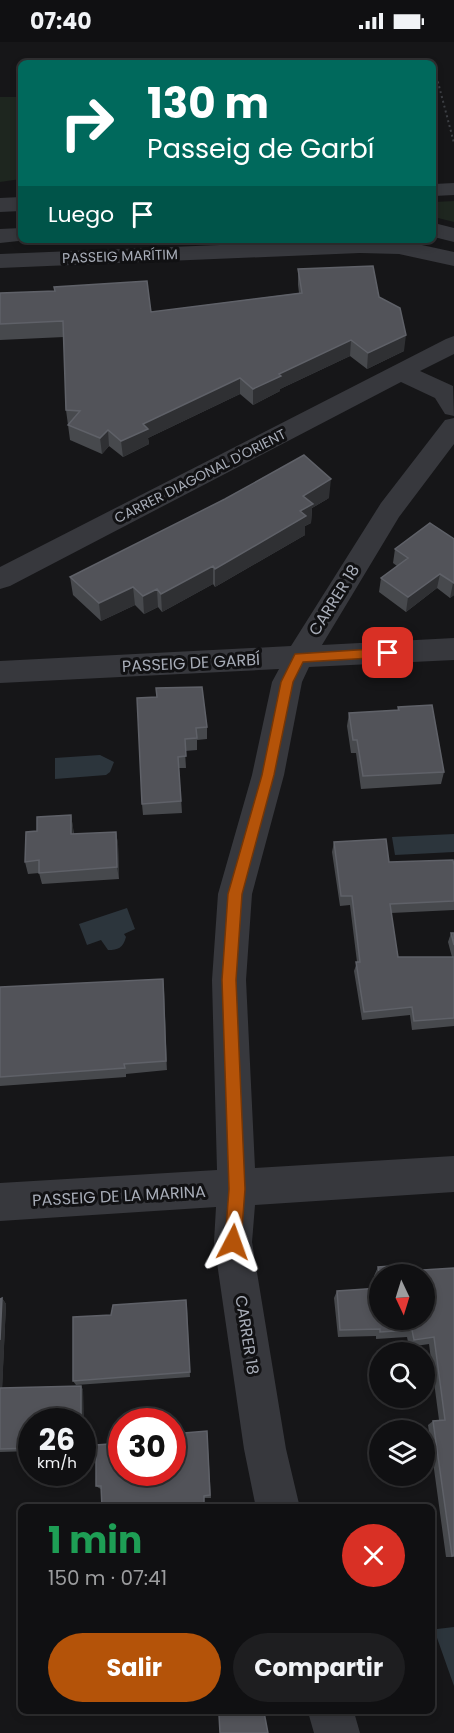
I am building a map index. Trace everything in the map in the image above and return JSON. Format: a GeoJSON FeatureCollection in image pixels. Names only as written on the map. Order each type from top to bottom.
{"type":"FeatureCollection","features":[{"type":"Feature","properties":{"kind":"street"},"geometry":{"type":"LineString","coordinates":[[436,190],[454,189]]}},
{"type":"Feature","properties":{"kind":"street"},"geometry":{"type":"LineString","coordinates":[[0,205],[18,204]]}},
{"type":"Feature","properties":{"kind":"street"},"geometry":{"type":"LineString","coordinates":[[436,230],[454,235]]}},
{"type":"Feature","properties":{"kind":"street"},"geometry":{"type":"LineString","coordinates":[[0,236],[18,235]]}},
{"type":"Feature","properties":{"kind":"street","name":"PASSEIG MARÍTIM"},"geometry":{"type":"LineString","coordinates":[[0,261],[360,246],[399,247],[454,259]]}},
{"type":"Feature","properties":{"kind":"street","name":"CARRER DIAGONAL D'ORIENT"},"geometry":{"type":"LineString","coordinates":[[0,579],[454,344]]}},
{"type":"Feature","properties":{"kind":"street"},"geometry":{"type":"LineString","coordinates":[[401,372],[444,392],[454,408]]}},
{"type":"Feature","properties":{"kind":"street","name":"CARRER 18"},"geometry":{"type":"LineString","coordinates":[[277,1504],[265,1449],[233,1242],[237,1189],[229,980],[235,894],[268,775],[287,682],[299,657],[390,510],[454,426]]}},
{"type":"Feature","properties":{"kind":"street","name":"PASSEIG DE GARBÍ"},"geometry":{"type":"LineString","coordinates":[[0,672],[454,649]]}},
{"type":"Feature","properties":{"kind":"street","name":"PASSEIG DE LA MARINA"},"geometry":{"type":"LineString","coordinates":[[0,1202],[454,1174]]}},
{"type":"Feature","properties":{"kind":"street"},"geometry":{"type":"LineString","coordinates":[[332,1714],[337,1733]]}},
{"type":"Feature","properties":{"kind":"path"},"geometry":{"type":"LineString","coordinates":[[436,75],[454,143]]}},
{"type":"Feature","properties":{"kind":"shaded area"},"geometry":{"type":"Polygon","coordinates":[[[0,97],[18,97],[18,179],[0,182],[0,97]]]}},
{"type":"Feature","properties":{"kind":"shaded area"},"geometry":{"type":"Polygon","coordinates":[[[454,201],[454,222],[436,218],[436,202],[454,201]]]}},
{"type":"Feature","properties":{"kind":"shaded area"},"geometry":{"type":"Polygon","coordinates":[[[100,755],[114,762],[110,772],[106,775],[55,779],[55,758],[100,755]]]}},
{"type":"Feature","properties":{"kind":"shaded area"},"geometry":{"type":"Polygon","coordinates":[[[454,834],[454,852],[395,855],[392,837],[454,834]]]}},
{"type":"Feature","properties":{"kind":"shaded area"},"geometry":{"type":"Polygon","coordinates":[[[127,908],[135,929],[124,934],[126,937],[122,946],[108,950],[101,940],[87,945],[79,924],[127,908]]]}},
{"type":"Feature","properties":{"kind":"shaded area"},"geometry":{"type":"Polygon","coordinates":[[[454,1627],[454,1686],[436,1635],[437,1629],[454,1627]]]}},
{"type":"Feature","properties":{"kind":"building"},"geometry":{"type":"Polygon","coordinates":[[[373,266],[379,297],[400,308],[406,335],[368,353],[351,340],[253,389],[240,378],[143,424],[148,429],[121,441],[108,430],[100,438],[68,425],[80,411],[66,410],[63,321],[0,324],[0,293],[55,291],[54,287],[147,281],[151,312],[302,293],[298,269],[373,266]]]}},
{"type":"Feature","properties":{"kind":"building"},"geometry":{"type":"Polygon","coordinates":[[[304,455],[331,479],[303,496],[313,504],[300,511],[306,516],[215,569],[213,566],[161,594],[157,589],[143,596],[133,587],[99,603],[70,577],[225,499],[304,455]]]}},
{"type":"Feature","properties":{"kind":"building"},"geometry":{"type":"Polygon","coordinates":[[[430,523],[454,539],[454,583],[440,574],[408,597],[381,578],[408,558],[395,549],[430,523]]]}},
{"type":"Feature","properties":{"kind":"building"},"geometry":{"type":"Polygon","coordinates":[[[202,687],[207,727],[196,728],[197,738],[185,739],[186,756],[178,757],[181,801],[142,804],[137,698],[157,697],[156,688],[202,687]]]}},
{"type":"Feature","properties":{"kind":"building"},"geometry":{"type":"Polygon","coordinates":[[[432,705],[444,772],[363,776],[357,740],[353,740],[349,713],[399,710],[398,707],[432,705]]]}},
{"type":"Feature","properties":{"kind":"building"},"geometry":{"type":"Polygon","coordinates":[[[71,815],[71,834],[116,832],[117,867],[39,873],[39,860],[25,862],[26,832],[37,831],[37,817],[71,815]]]}},
{"type":"Feature","properties":{"kind":"building"},"geometry":{"type":"Polygon","coordinates":[[[386,839],[389,862],[453,860],[454,901],[390,904],[398,957],[454,957],[454,1018],[414,1021],[412,1007],[364,1012],[356,962],[360,962],[352,896],[341,896],[334,842],[386,839]]]}},
{"type":"Feature","properties":{"kind":"building"},"geometry":{"type":"Polygon","coordinates":[[[163,979],[166,1061],[124,1064],[125,1068],[0,1077],[0,987],[163,979]]]}},
{"type":"Feature","properties":{"kind":"building"},"geometry":{"type":"Polygon","coordinates":[[[454,1268],[454,1555],[452,1556],[435,1435],[435,1421],[445,1420],[435,1342],[434,1337],[414,1340],[412,1330],[435,1330],[435,1269],[454,1268]]]}},
{"type":"Feature","properties":{"kind":"building"},"geometry":{"type":"Polygon","coordinates":[[[369,1289],[369,1329],[340,1330],[337,1291],[369,1289]]]}},
{"type":"Feature","properties":{"kind":"building"},"geometry":{"type":"Polygon","coordinates":[[[2,1298],[0,1340],[0,1299],[2,1298]]]}},
{"type":"Feature","properties":{"kind":"building"},"geometry":{"type":"Polygon","coordinates":[[[186,1300],[190,1372],[73,1381],[73,1317],[111,1315],[113,1305],[186,1300]]]}},
{"type":"Feature","properties":{"kind":"building"},"geometry":{"type":"Polygon","coordinates":[[[380,1330],[412,1330],[380,1332],[380,1330]]]}},
{"type":"Feature","properties":{"kind":"building"},"geometry":{"type":"Polygon","coordinates":[[[81,1386],[81,1408],[18,1408],[18,1448],[0,1449],[0,1388],[81,1386]]]}},
{"type":"Feature","properties":{"kind":"building"},"geometry":{"type":"Polygon","coordinates":[[[207,1431],[210,1495],[204,1496],[204,1504],[102,1504],[101,1486],[96,1486],[96,1445],[108,1444],[108,1486],[186,1486],[186,1433],[207,1431]]]}},
{"type":"Feature","properties":{"kind":"building"},"geometry":{"type":"Polygon","coordinates":[[[264,1714],[268,1733],[220,1733],[219,1715],[264,1714]]]}},
{"type":"Feature","properties":{"kind":"route"},"geometry":{"type":"LineString","coordinates":[[233,1242],[237,1189],[229,980],[235,894],[268,775],[287,682],[299,657],[388,653]]}}]}
